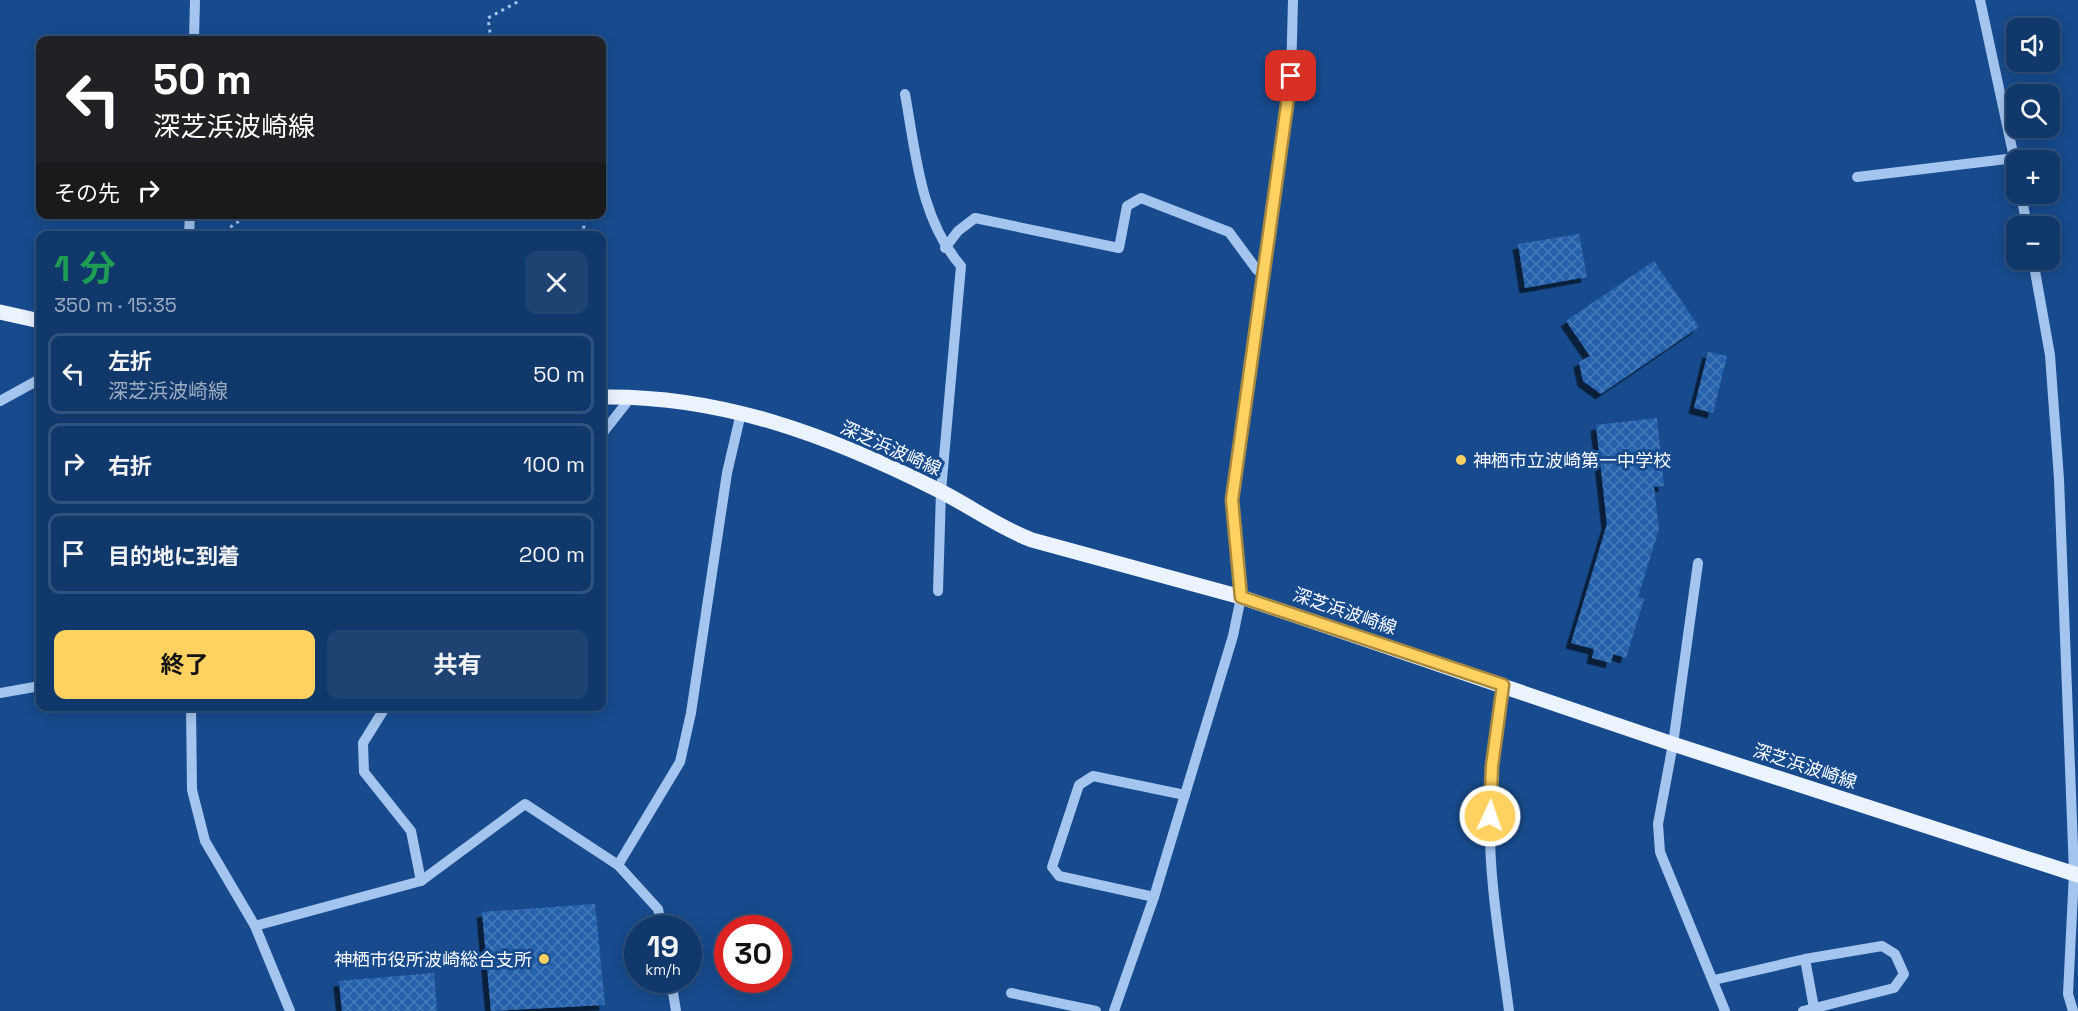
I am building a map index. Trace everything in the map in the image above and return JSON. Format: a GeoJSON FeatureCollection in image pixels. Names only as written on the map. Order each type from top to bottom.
{"type":"FeatureCollection","features":[{"type":"Feature","properties":{"kind":"main road"},"geometry":{"type":"LineString","coordinates":[[0,312],[36,320]]}},
{"type":"Feature","properties":{"kind":"main road","name":"深芝浜波崎線"},"geometry":{"type":"LineString","coordinates":[[606,397],[685,400],[741,413],[847,447],[941,491],[1010,532],[1032,540],[1241,597],[1673,744],[2076,874]]}},
{"type":"Feature","properties":{"kind":"street"},"geometry":{"type":"LineString","coordinates":[[194,36],[195,0]]}},
{"type":"Feature","properties":{"kind":"street"},"geometry":{"type":"LineString","coordinates":[[1114,1011],[1154,897],[1233,636],[1241,597],[1232,500],[1291,76],[1293,0]]}},
{"type":"Feature","properties":{"kind":"street"},"geometry":{"type":"LineString","coordinates":[[1980,0],[2012,150]]}},
{"type":"Feature","properties":{"kind":"street"},"geometry":{"type":"LineString","coordinates":[[905,94],[927,209],[945,248],[961,266],[941,491],[938,591]]}},
{"type":"Feature","properties":{"kind":"street"},"geometry":{"type":"LineString","coordinates":[[1857,177],[2006,164]]}},
{"type":"Feature","properties":{"kind":"street"},"geometry":{"type":"LineString","coordinates":[[945,248],[958,231],[975,218],[1119,248],[1127,206],[1141,198],[1229,232],[1257,270],[1263,273]]}},
{"type":"Feature","properties":{"kind":"street"},"geometry":{"type":"LineString","coordinates":[[2034,270],[2050,355],[2059,479],[2076,874],[2068,994],[2073,1011]]}},
{"type":"Feature","properties":{"kind":"street"},"geometry":{"type":"LineString","coordinates":[[0,401],[36,381]]}},
{"type":"Feature","properties":{"kind":"street"},"geometry":{"type":"LineString","coordinates":[[606,429],[631,397]]}},
{"type":"Feature","properties":{"kind":"street"},"geometry":{"type":"LineString","coordinates":[[618,865],[680,762],[691,713],[726,474],[741,413]]}},
{"type":"Feature","properties":{"kind":"street"},"geometry":{"type":"LineString","coordinates":[[1698,563],[1673,744],[1658,824],[1660,852],[1725,1011]]}},
{"type":"Feature","properties":{"kind":"street"},"geometry":{"type":"LineString","coordinates":[[1503,685],[1492,766],[1490,816],[1497,921],[1509,1011]]}},
{"type":"Feature","properties":{"kind":"street"},"geometry":{"type":"LineString","coordinates":[[0,693],[36,687]]}},
{"type":"Feature","properties":{"kind":"street"},"geometry":{"type":"LineString","coordinates":[[191,711],[192,790],[205,842],[255,926],[290,1011]]}},
{"type":"Feature","properties":{"kind":"street"},"geometry":{"type":"LineString","coordinates":[[383,711],[363,743],[364,772],[411,831],[421,881]]}},
{"type":"Feature","properties":{"kind":"street"},"geometry":{"type":"LineString","coordinates":[[1154,897],[1059,876],[1052,867],[1079,785],[1093,776],[1185,795]]}},
{"type":"Feature","properties":{"kind":"street"},"geometry":{"type":"LineString","coordinates":[[255,926],[421,881],[525,804],[618,865],[658,909],[659,915]]}},
{"type":"Feature","properties":{"kind":"street"},"geometry":{"type":"LineString","coordinates":[[1714,980],[1805,959],[1882,946],[1895,954],[1904,974],[1894,988],[1808,1010],[1805,959]]}},
{"type":"Feature","properties":{"kind":"street"},"geometry":{"type":"LineString","coordinates":[[673,993],[676,1011]]}},
{"type":"Feature","properties":{"kind":"street"},"geometry":{"type":"LineString","coordinates":[[1011,993],[1096,1011]]}},
{"type":"Feature","properties":{"kind":"path"},"geometry":{"type":"LineString","coordinates":[[490,36],[488,18],[521,0]]}},
{"type":"Feature","properties":{"kind":"path"},"geometry":{"type":"LineString","coordinates":[[225,231],[242,219]]}},
{"type":"Feature","properties":{"kind":"building"},"geometry":{"type":"Polygon","coordinates":[[[1579,234],[1587,277],[1525,288],[1518,244],[1579,234]]]}},
{"type":"Feature","properties":{"kind":"building"},"geometry":{"type":"Polygon","coordinates":[[[1654,261],[1699,327],[1601,394],[1583,381],[1579,362],[1590,356],[1566,321],[1654,261]]]}},
{"type":"Feature","properties":{"kind":"building"},"geometry":{"type":"Polygon","coordinates":[[[1708,352],[1727,356],[1713,413],[1694,408],[1708,352]]]}},
{"type":"Feature","properties":{"kind":"building"},"geometry":{"type":"Polygon","coordinates":[[[1657,418],[1664,486],[1654,487],[1659,529],[1638,597],[1644,599],[1626,658],[1613,654],[1611,663],[1592,658],[1594,649],[1571,643],[1607,524],[1596,425],[1657,418]]]}},
{"type":"Feature","properties":{"kind":"building","name":"神栖市役所波崎総合支所"},"geometry":{"type":"Polygon","coordinates":[[[595,904],[605,1005],[491,1011],[482,912],[595,904]]]}},
{"type":"Feature","properties":{"kind":"building"},"geometry":{"type":"Polygon","coordinates":[[[434,973],[437,1011],[342,1011],[339,981],[434,973]]]}},
{"type":"Feature","properties":{"kind":"place","name":"神栖市立波崎第一中学校"},"geometry":{"type":"Point","coordinates":[1461,460]}},
{"type":"Feature","properties":{"kind":"place","name":"神栖市役所波崎総合支所"},"geometry":{"type":"Point","coordinates":[544,959]}},
{"type":"Feature","properties":{"kind":"route"},"geometry":{"type":"LineString","coordinates":[[1291,76],[1232,500],[1241,597],[1503,685],[1492,766],[1490,816]]}}]}
